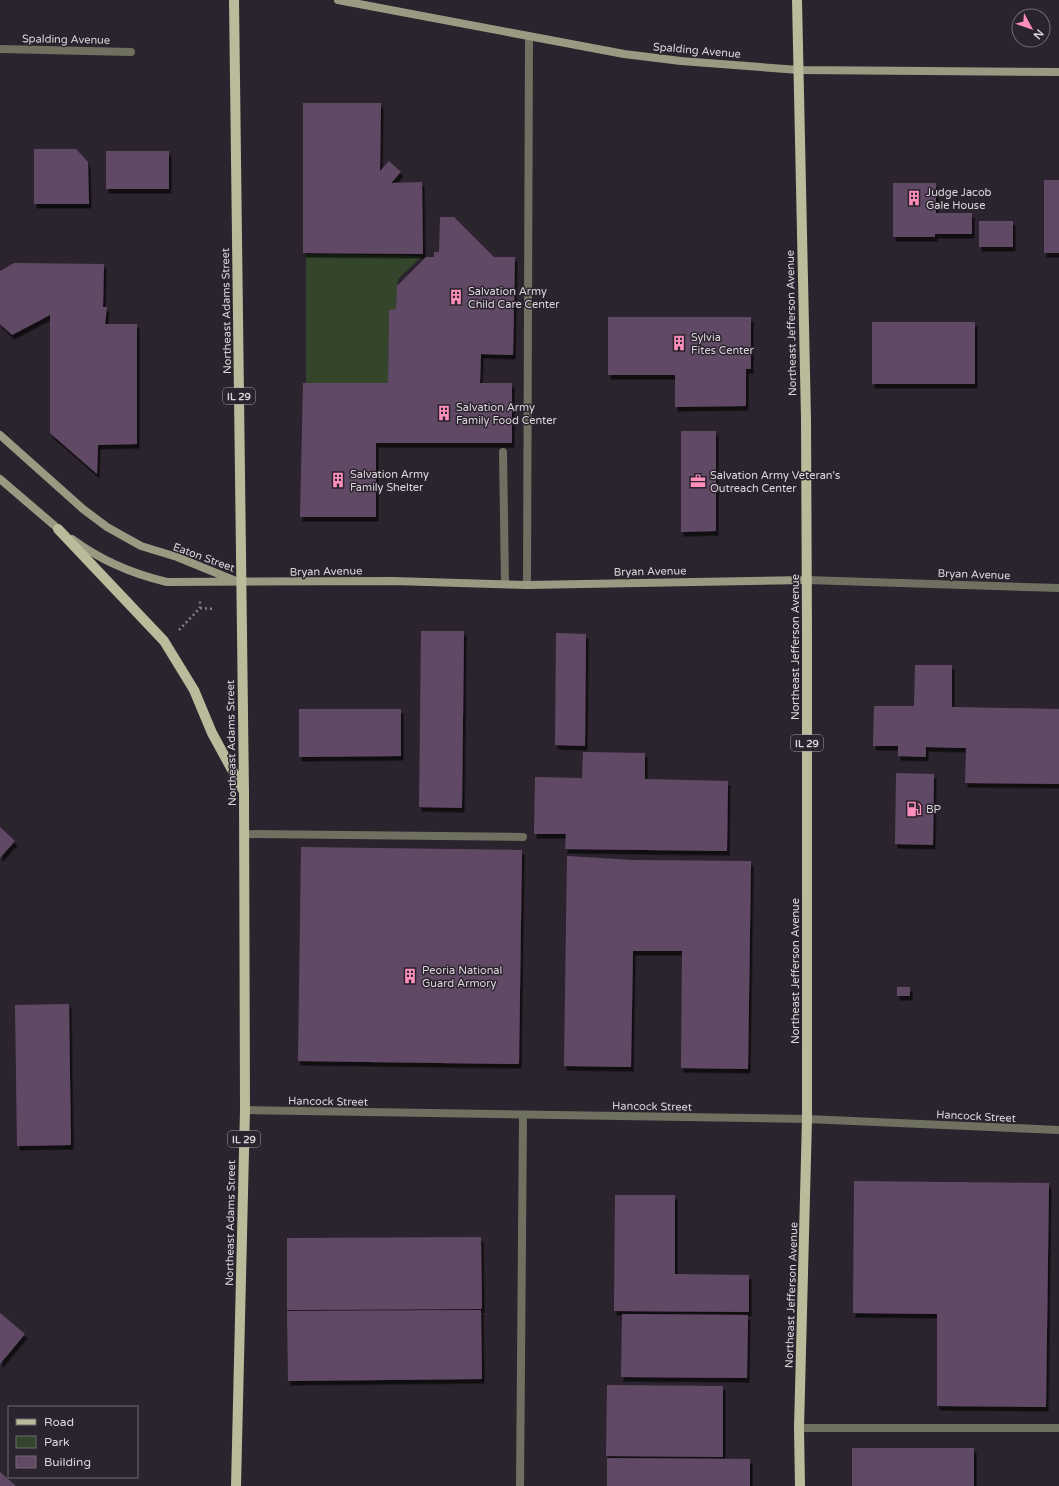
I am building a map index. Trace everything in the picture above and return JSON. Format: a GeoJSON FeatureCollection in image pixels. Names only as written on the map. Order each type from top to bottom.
{"type":"FeatureCollection","features":[{"type":"Feature","properties":{"kind":"main road","name":"Northeast Adams Street"},"geometry":{"type":"LineString","coordinates":[[234,0],[240,582],[244,792],[245,1110],[236,1486]]}},
{"type":"Feature","properties":{"kind":"main road","name":"Northeast Jefferson Avenue"},"geometry":{"type":"LineString","coordinates":[[797,0],[806,419],[807,580],[807,1119],[799,1428],[800,1486]]}},
{"type":"Feature","properties":{"kind":"main road"},"geometry":{"type":"LineString","coordinates":[[58,529],[164,641],[194,690],[212,732],[244,792]]}},
{"type":"Feature","properties":{"kind":"street","name":"Spalding Avenue"},"geometry":{"type":"LineString","coordinates":[[338,0],[624,54],[799,70],[1059,72]]}},
{"type":"Feature","properties":{"kind":"street"},"geometry":{"type":"LineString","coordinates":[[526,585],[529,36]]}},
{"type":"Feature","properties":{"kind":"street","name":"Spalding Avenue"},"geometry":{"type":"LineString","coordinates":[[0,49],[131,52]]}},
{"type":"Feature","properties":{"kind":"street","name":"Eaton Street"},"geometry":{"type":"LineString","coordinates":[[0,434],[83,509],[123,537],[147,548],[177,557],[240,582]]}},
{"type":"Feature","properties":{"kind":"street"},"geometry":{"type":"LineString","coordinates":[[503,452],[505,584]]}},
{"type":"Feature","properties":{"kind":"street","name":"Eaton Street"},"geometry":{"type":"LineString","coordinates":[[0,479],[58,529],[78,544],[121,568],[143,576],[167,582],[240,582]]}},
{"type":"Feature","properties":{"kind":"street","name":"Bryan Avenue"},"geometry":{"type":"LineString","coordinates":[[240,582],[393,581],[526,585],[807,580],[1059,588]]}},
{"type":"Feature","properties":{"kind":"street"},"geometry":{"type":"LineString","coordinates":[[244,834],[523,837]]}},
{"type":"Feature","properties":{"kind":"street","name":"Hancock Street"},"geometry":{"type":"LineString","coordinates":[[245,1110],[807,1119],[1059,1130]]}},
{"type":"Feature","properties":{"kind":"street"},"geometry":{"type":"LineString","coordinates":[[520,1486],[522,1115]]}},
{"type":"Feature","properties":{"kind":"street"},"geometry":{"type":"LineString","coordinates":[[799,1428],[1059,1428]]}},
{"type":"Feature","properties":{"kind":"path"},"geometry":{"type":"LineString","coordinates":[[177,632],[200,608],[215,609]]}},
{"type":"Feature","properties":{"kind":"green space"},"geometry":{"type":"Polygon","coordinates":[[[306,254],[422,256],[398,279],[396,309],[389,310],[388,383],[306,383],[306,254]]]}},
{"type":"Feature","properties":{"kind":"building"},"geometry":{"type":"Polygon","coordinates":[[[303,103],[381,103],[380,171],[389,161],[401,172],[391,183],[422,182],[423,254],[303,253],[303,103]]]}},
{"type":"Feature","properties":{"kind":"building"},"geometry":{"type":"Polygon","coordinates":[[[34,149],[76,149],[88,162],[89,204],[34,204],[34,149]]]}},
{"type":"Feature","properties":{"kind":"building"},"geometry":{"type":"Polygon","coordinates":[[[106,151],[169,151],[169,189],[106,189],[106,151]]]}},
{"type":"Feature","properties":{"kind":"building"},"geometry":{"type":"Polygon","coordinates":[[[1044,180],[1059,180],[1059,253],[1044,253],[1044,180]]]}},
{"type":"Feature","properties":{"kind":"building","name":"Judge Jacob Gale House"},"geometry":{"type":"Polygon","coordinates":[[[893,183],[936,183],[936,213],[972,213],[972,234],[935,234],[935,237],[893,237],[893,183]]]}},
{"type":"Feature","properties":{"kind":"building"},"geometry":{"type":"Polygon","coordinates":[[[440,217],[454,217],[494,257],[515,257],[513,355],[481,354],[480,383],[512,383],[512,443],[376,443],[376,517],[300,517],[303,383],[388,383],[389,310],[396,309],[397,286],[426,257],[434,257],[434,252],[439,252],[440,217]]]}},
{"type":"Feature","properties":{"kind":"building"},"geometry":{"type":"Polygon","coordinates":[[[979,221],[1013,221],[1013,247],[979,247],[979,221]]]}},
{"type":"Feature","properties":{"kind":"building"},"geometry":{"type":"Polygon","coordinates":[[[14,263],[104,264],[103,307],[107,307],[105,324],[137,324],[137,444],[98,445],[97,474],[50,433],[50,315],[12,335],[0,324],[0,271],[14,263]]]}},
{"type":"Feature","properties":{"kind":"building","name":"Sylvia Fites Center"},"geometry":{"type":"Polygon","coordinates":[[[608,317],[751,317],[751,369],[746,369],[746,406],[675,407],[675,375],[608,375],[608,317]]]}},
{"type":"Feature","properties":{"kind":"building"},"geometry":{"type":"Polygon","coordinates":[[[872,322],[975,322],[975,384],[872,384],[872,322]]]}},
{"type":"Feature","properties":{"kind":"building","name":"Salvation Army Veteran's Outreach Center"},"geometry":{"type":"Polygon","coordinates":[[[681,431],[716,431],[716,531],[681,532],[681,431]]]}},
{"type":"Feature","properties":{"kind":"building"},"geometry":{"type":"Polygon","coordinates":[[[421,631],[464,631],[462,808],[419,807],[421,631]]]}},
{"type":"Feature","properties":{"kind":"building"},"geometry":{"type":"Polygon","coordinates":[[[556,633],[586,634],[585,746],[555,745],[556,633]]]}},
{"type":"Feature","properties":{"kind":"building"},"geometry":{"type":"Polygon","coordinates":[[[915,665],[952,665],[952,707],[1059,709],[1059,784],[965,783],[966,748],[926,747],[926,757],[898,756],[898,746],[873,746],[874,706],[914,706],[915,665]]]}},
{"type":"Feature","properties":{"kind":"building"},"geometry":{"type":"Polygon","coordinates":[[[299,709],[401,709],[401,756],[299,757],[299,709]]]}},
{"type":"Feature","properties":{"kind":"building"},"geometry":{"type":"Polygon","coordinates":[[[583,752],[645,753],[645,779],[728,781],[727,851],[565,849],[566,834],[534,834],[535,777],[582,778],[583,752]]]}},
{"type":"Feature","properties":{"kind":"building","name":"BP"},"geometry":{"type":"Polygon","coordinates":[[[896,773],[934,774],[933,845],[895,844],[896,773]]]}},
{"type":"Feature","properties":{"kind":"building"},"geometry":{"type":"Polygon","coordinates":[[[0,827],[15,841],[0,858],[0,827]]]}},
{"type":"Feature","properties":{"kind":"building","name":"Peoria National Guard Armory"},"geometry":{"type":"Polygon","coordinates":[[[301,847],[522,850],[519,1064],[298,1061],[301,847]]]}},
{"type":"Feature","properties":{"kind":"building"},"geometry":{"type":"Polygon","coordinates":[[[567,856],[634,860],[751,861],[748,1069],[681,1068],[682,951],[633,951],[631,1067],[564,1066],[567,856]]]}},
{"type":"Feature","properties":{"kind":"building"},"geometry":{"type":"Polygon","coordinates":[[[897,987],[910,987],[910,996],[897,996],[897,987]]]}},
{"type":"Feature","properties":{"kind":"building"},"geometry":{"type":"Polygon","coordinates":[[[69,1004],[71,1145],[17,1146],[15,1005],[69,1004]]]}},
{"type":"Feature","properties":{"kind":"building"},"geometry":{"type":"Polygon","coordinates":[[[854,1181],[1049,1183],[1046,1407],[937,1406],[937,1314],[853,1313],[854,1181]]]}},
{"type":"Feature","properties":{"kind":"building"},"geometry":{"type":"Polygon","coordinates":[[[615,1195],[675,1195],[675,1274],[749,1275],[749,1312],[614,1311],[615,1195]]]}},
{"type":"Feature","properties":{"kind":"building"},"geometry":{"type":"Polygon","coordinates":[[[481,1237],[482,1309],[287,1310],[287,1238],[481,1237]]]}},
{"type":"Feature","properties":{"kind":"building"},"geometry":{"type":"Polygon","coordinates":[[[481,1310],[482,1379],[288,1381],[287,1311],[481,1310]]]}},
{"type":"Feature","properties":{"kind":"building"},"geometry":{"type":"Polygon","coordinates":[[[0,1313],[25,1334],[0,1364],[0,1313]]]}},
{"type":"Feature","properties":{"kind":"building"},"geometry":{"type":"Polygon","coordinates":[[[622,1314],[748,1315],[747,1378],[621,1377],[622,1314]]]}},
{"type":"Feature","properties":{"kind":"building"},"geometry":{"type":"Polygon","coordinates":[[[607,1385],[723,1386],[723,1457],[606,1456],[607,1385]]]}},
{"type":"Feature","properties":{"kind":"building"},"geometry":{"type":"Polygon","coordinates":[[[852,1448],[974,1448],[974,1486],[852,1486],[852,1448]]]}},
{"type":"Feature","properties":{"kind":"building"},"geometry":{"type":"Polygon","coordinates":[[[607,1458],[750,1459],[750,1486],[607,1486],[607,1458]]]}},
{"type":"Feature","properties":{"kind":"building"},"geometry":{"type":"Polygon","coordinates":[[[0,1472],[16,1486],[0,1486],[0,1472]]]}},
{"type":"Feature","properties":{"kind":"place","name":"Judge Jacob Gale House"},"geometry":{"type":"Point","coordinates":[914,198]}},
{"type":"Feature","properties":{"kind":"place","name":"Salvation Army Child Care Center"},"geometry":{"type":"Point","coordinates":[456,297]}},
{"type":"Feature","properties":{"kind":"place","name":"Sylvia Fites Center"},"geometry":{"type":"Point","coordinates":[679,343]}},
{"type":"Feature","properties":{"kind":"place","name":"Salvation Army Family Food Center"},"geometry":{"type":"Point","coordinates":[444,413]}},
{"type":"Feature","properties":{"kind":"place","name":"Salvation Army Family Shelter"},"geometry":{"type":"Point","coordinates":[338,480]}},
{"type":"Feature","properties":{"kind":"place","name":"Salvation Army Veteran's Outreach Center"},"geometry":{"type":"Point","coordinates":[698,481]}},
{"type":"Feature","properties":{"kind":"place","name":"BP"},"geometry":{"type":"Point","coordinates":[914,809]}},
{"type":"Feature","properties":{"kind":"place","name":"Peoria National Guard Armory"},"geometry":{"type":"Point","coordinates":[410,976]}}]}
